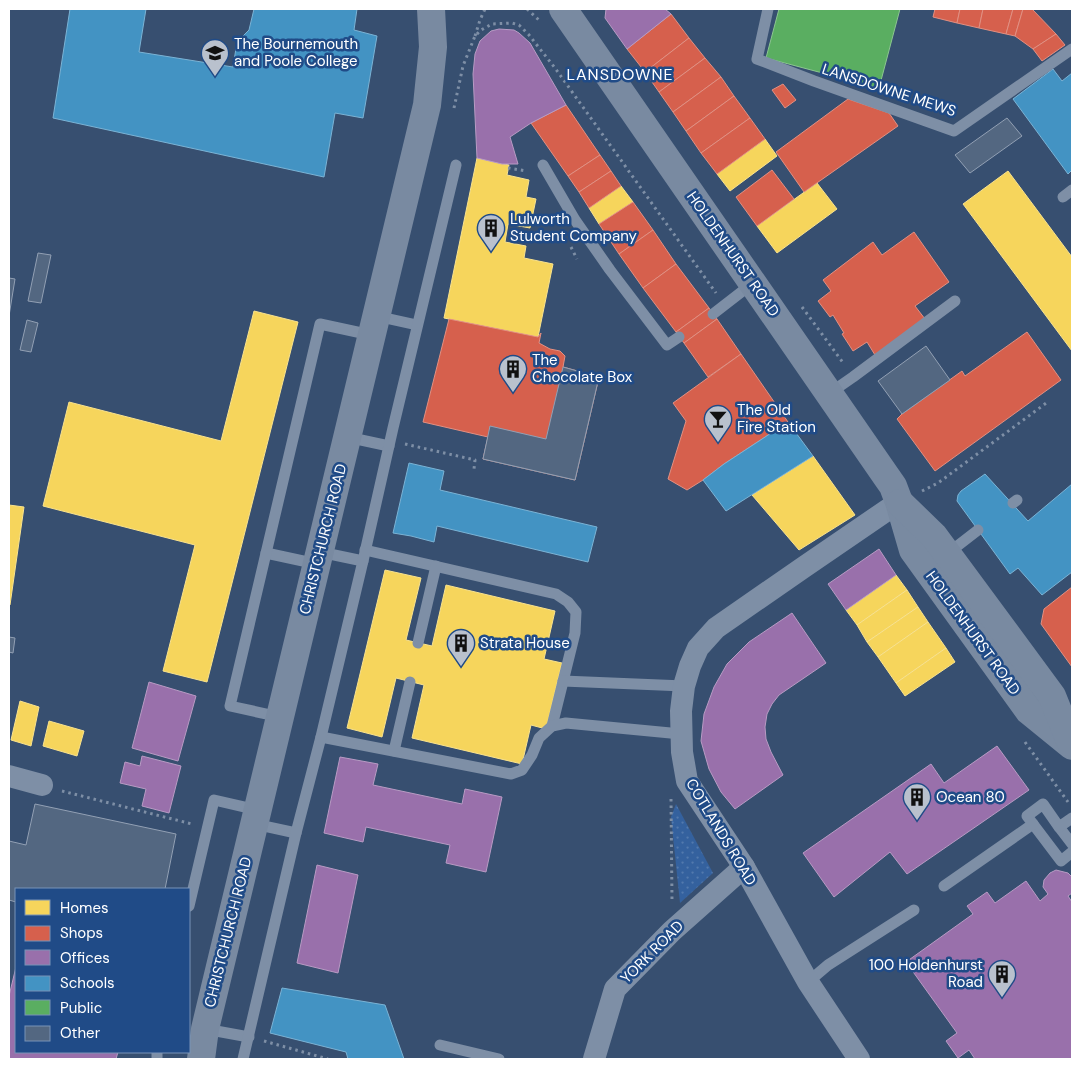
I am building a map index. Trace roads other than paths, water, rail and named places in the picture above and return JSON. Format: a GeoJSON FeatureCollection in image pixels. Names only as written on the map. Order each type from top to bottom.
{"type":"FeatureCollection","features":[{"type":"Feature","properties":{"kind":"main road","name":"CHRISTCHURCH ROAD"},"geometry":{"type":"LineString","coordinates":[[201,1059],[205,1029],[426,105],[433,47],[431,9]]}},
{"type":"Feature","properties":{"kind":"main road","name":"CHRISTCHURCH ROAD"},"geometry":{"type":"LineString","coordinates":[[433,47],[452,9]]}},
{"type":"Feature","properties":{"kind":"main road","name":"HOLDENHURST ROAD"},"geometry":{"type":"LineString","coordinates":[[568,11],[893,486],[913,550],[1029,711],[1072,746]]}},
{"type":"Feature","properties":{"kind":"main road","name":"HOLDENHURST ROAD"},"geometry":{"type":"LineString","coordinates":[[899,502],[934,536],[1052,696],[1072,746]]}},
{"type":"Feature","properties":{"kind":"main road","name":"CHRISTCHURCH ROAD"},"geometry":{"type":"LineString","coordinates":[[190,1059],[205,1029]]}},
{"type":"Feature","properties":{"kind":"street","name":"COTLANDS ROAD"},"geometry":{"type":"LineString","coordinates":[[859,1059],[808,982],[744,867],[688,781],[682,752],[682,711],[684,686],[690,666],[698,648],[716,628],[899,502]]}},
{"type":"Feature","properties":{"kind":"street"},"geometry":{"type":"LineString","coordinates":[[9,776],[42,786]]}},
{"type":"Feature","properties":{"kind":"street","name":"YORK ROAD"},"geometry":{"type":"LineString","coordinates":[[594,1059],[615,989],[672,931],[744,867]]}},
{"type":"Feature","properties":{"kind":"lane","name":"LANSDOWNE MEWS"},"geometry":{"type":"LineString","coordinates":[[768,9],[757,59],[954,131],[1072,49]]}},
{"type":"Feature","properties":{"kind":"lane"},"geometry":{"type":"LineString","coordinates":[[243,1059],[456,165]]}},
{"type":"Feature","properties":{"kind":"lane"},"geometry":{"type":"LineString","coordinates":[[543,165],[575,220],[610,270],[668,345],[679,337]]}},
{"type":"Feature","properties":{"kind":"lane"},"geometry":{"type":"LineString","coordinates":[[1062,198],[1072,190]]}},
{"type":"Feature","properties":{"kind":"lane"},"geometry":{"type":"LineString","coordinates":[[713,314],[753,283]]}},
{"type":"Feature","properties":{"kind":"lane"},"geometry":{"type":"LineString","coordinates":[[830,393],[954,302]]}},
{"type":"Feature","properties":{"kind":"lane"},"geometry":{"type":"LineString","coordinates":[[280,717],[230,706],[320,324],[417,325]]}},
{"type":"Feature","properties":{"kind":"lane"},"geometry":{"type":"LineString","coordinates":[[347,437],[389,443]]}},
{"type":"Feature","properties":{"kind":"lane"},"geometry":{"type":"LineString","coordinates":[[947,554],[978,530]]}},
{"type":"Feature","properties":{"kind":"lane"},"geometry":{"type":"LineString","coordinates":[[266,553],[318,558],[364,555],[436,566],[556,594],[568,602],[576,612],[576,619],[552,726]]}},
{"type":"Feature","properties":{"kind":"lane"},"geometry":{"type":"LineString","coordinates":[[418,642],[436,566]]}},
{"type":"Feature","properties":{"kind":"lane"},"geometry":{"type":"LineString","coordinates":[[394,751],[410,682]]}},
{"type":"Feature","properties":{"kind":"lane"},"geometry":{"type":"LineString","coordinates":[[563,682],[684,686]]}},
{"type":"Feature","properties":{"kind":"lane"},"geometry":{"type":"LineString","coordinates":[[321,737],[511,774],[522,770],[532,755],[538,738],[552,726],[566,723],[681,734]]}},
{"type":"Feature","properties":{"kind":"lane"},"geometry":{"type":"LineString","coordinates":[[190,902],[214,800],[296,833]]}},
{"type":"Feature","properties":{"kind":"lane"},"geometry":{"type":"LineString","coordinates":[[1072,844],[1043,804],[1026,816],[1061,861],[1072,852]]}},
{"type":"Feature","properties":{"kind":"lane"},"geometry":{"type":"LineString","coordinates":[[1059,827],[1072,818]]}},
{"type":"Feature","properties":{"kind":"lane"},"geometry":{"type":"LineString","coordinates":[[944,886],[1032,824]]}},
{"type":"Feature","properties":{"kind":"lane"},"geometry":{"type":"LineString","coordinates":[[808,982],[828,965],[914,910]]}},
{"type":"Feature","properties":{"kind":"lane"},"geometry":{"type":"LineString","coordinates":[[205,1029],[249,1036]]}},
{"type":"Feature","properties":{"kind":"lane"},"geometry":{"type":"LineString","coordinates":[[440,1045],[499,1059]]}},
{"type":"Feature","properties":{"kind":"place","name":"The Bournemouth and Poole College"},"geometry":{"type":"Point","coordinates":[215,77]}},
{"type":"Feature","properties":{"kind":"place","name":"Lulworth Student Company"},"geometry":{"type":"Point","coordinates":[491,252]}},
{"type":"Feature","properties":{"kind":"place","name":"The Chocolate Box"},"geometry":{"type":"Point","coordinates":[513,393]}},
{"type":"Feature","properties":{"kind":"place","name":"The Old Fire Station"},"geometry":{"type":"Point","coordinates":[718,443]}},
{"type":"Feature","properties":{"kind":"place","name":"Strata House"},"geometry":{"type":"Point","coordinates":[461,667]}},
{"type":"Feature","properties":{"kind":"place","name":"Ocean 80"},"geometry":{"type":"Point","coordinates":[917,821]}},
{"type":"Feature","properties":{"kind":"place","name":"100 Holdenhurst Road"},"geometry":{"type":"Point","coordinates":[1002,998]}},
{"type":"Feature","properties":{"kind":"district","name":"LANSDOWNE"},"geometry":{"type":"Point","coordinates":[620,74]}}]}
